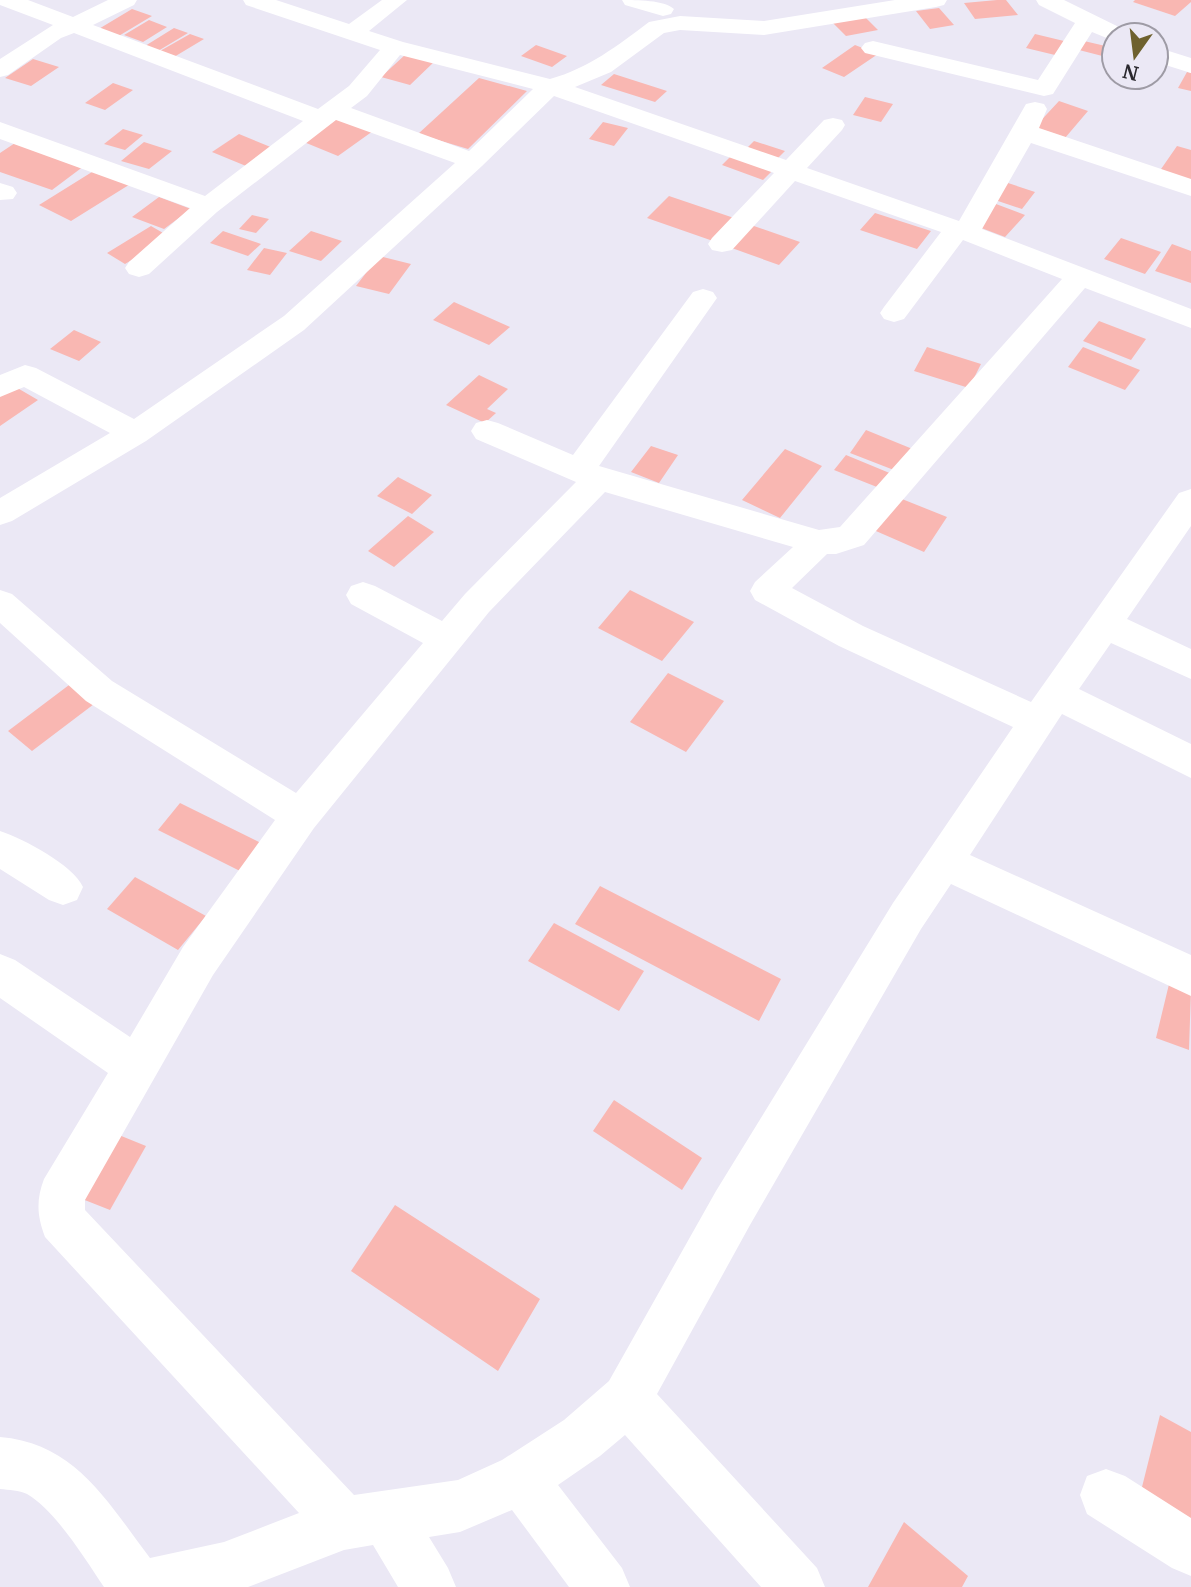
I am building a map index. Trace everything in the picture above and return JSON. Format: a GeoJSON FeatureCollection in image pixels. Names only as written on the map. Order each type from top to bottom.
{"type":"FeatureCollection","features":[{"type":"Feature","properties":{"kind":"street"},"geometry":{"type":"LineString","coordinates":[[7,0],[327,114],[473,161]]}},
{"type":"Feature","properties":{"kind":"street"},"geometry":{"type":"LineString","coordinates":[[0,71],[53,33],[126,0]]}},
{"type":"Feature","properties":{"kind":"street"},"geometry":{"type":"LineString","coordinates":[[351,33],[396,0]]}},
{"type":"Feature","properties":{"kind":"street"},"geometry":{"type":"LineString","coordinates":[[633,0],[665,12],[680,23],[741,29],[787,25],[936,0]]}},
{"type":"Feature","properties":{"kind":"street"},"geometry":{"type":"LineString","coordinates":[[787,25],[803,0]]}},
{"type":"Feature","properties":{"kind":"street"},"geometry":{"type":"LineString","coordinates":[[1047,0],[1100,26]]}},
{"type":"Feature","properties":{"kind":"street"},"geometry":{"type":"LineString","coordinates":[[260,1],[395,47],[550,86],[962,231],[1191,319]]}},
{"type":"Feature","properties":{"kind":"street"},"geometry":{"type":"LineString","coordinates":[[0,513],[135,432],[293,323],[473,161],[550,86],[580,78],[603,67],[665,12]]}},
{"type":"Feature","properties":{"kind":"street"},"geometry":{"type":"LineString","coordinates":[[894,313],[962,231],[1025,132],[1044,89],[1088,20]]}},
{"type":"Feature","properties":{"kind":"street"},"geometry":{"type":"LineString","coordinates":[[139,268],[208,206],[358,91],[395,47]]}},
{"type":"Feature","properties":{"kind":"street"},"geometry":{"type":"LineString","coordinates":[[873,48],[1044,89]]}},
{"type":"Feature","properties":{"kind":"street"},"geometry":{"type":"LineString","coordinates":[[1170,59],[1191,66]]}},
{"type":"Feature","properties":{"kind":"street"},"geometry":{"type":"LineString","coordinates":[[722,244],[833,125]]}},
{"type":"Feature","properties":{"kind":"street"},"geometry":{"type":"LineString","coordinates":[[0,130],[208,206]]}},
{"type":"Feature","properties":{"kind":"street"},"geometry":{"type":"LineString","coordinates":[[1025,132],[1191,188]]}},
{"type":"Feature","properties":{"kind":"street"},"geometry":{"type":"LineString","coordinates":[[486,431],[589,475],[819,542],[836,542],[852,537],[1079,277]]}},
{"type":"Feature","properties":{"kind":"street"},"geometry":{"type":"LineString","coordinates":[[429,1587],[365,1519],[62,1220],[61,1196],[198,961],[300,816],[445,639],[589,475],[703,298]]}},
{"type":"Feature","properties":{"kind":"street"},"geometry":{"type":"LineString","coordinates":[[0,387],[25,375],[135,432]]}},
{"type":"Feature","properties":{"kind":"street"},"geometry":{"type":"LineString","coordinates":[[0,1463],[19,1465],[43,1474],[64,1492],[139,1587],[224,1569],[365,1519],[460,1506],[521,1479],[582,1438],[627,1399],[733,1208],[907,916],[1046,707],[1189,507]]}},
{"type":"Feature","properties":{"kind":"street"},"geometry":{"type":"LineString","coordinates":[[819,542],[767,591],[851,636],[1191,762]]}},
{"type":"Feature","properties":{"kind":"street"},"geometry":{"type":"LineString","coordinates":[[363,595],[445,639]]}},
{"type":"Feature","properties":{"kind":"street"},"geometry":{"type":"LineString","coordinates":[[0,603],[99,691],[300,816]]}},
{"type":"Feature","properties":{"kind":"street"},"geometry":{"type":"LineString","coordinates":[[1107,625],[1191,665]]}},
{"type":"Feature","properties":{"kind":"street"},"geometry":{"type":"LineString","coordinates":[[0,848],[63,887]]}},
{"type":"Feature","properties":{"kind":"street"},"geometry":{"type":"LineString","coordinates":[[943,861],[1191,976]]}},
{"type":"Feature","properties":{"kind":"street"},"geometry":{"type":"LineString","coordinates":[[0,974],[135,1066]]}},
{"type":"Feature","properties":{"kind":"street"},"geometry":{"type":"LineString","coordinates":[[627,1399],[798,1587]]}},
{"type":"Feature","properties":{"kind":"street"},"geometry":{"type":"LineString","coordinates":[[521,1479],[603,1587]]}},
{"type":"Feature","properties":{"kind":"street"},"geometry":{"type":"LineString","coordinates":[[1106,1495],[1191,1549]]}},
{"type":"Feature","properties":{"kind":"building"},"geometry":{"type":"Polygon","coordinates":[[[1006,0],[1018,15],[975,19],[964,3],[1006,0]]]}},
{"type":"Feature","properties":{"kind":"building"},"geometry":{"type":"Polygon","coordinates":[[[1133,2],[1191,2],[1175,16],[1133,2]]]}},
{"type":"Feature","properties":{"kind":"building"},"geometry":{"type":"Polygon","coordinates":[[[939,8],[954,25],[930,29],[916,11],[939,8]]]}},
{"type":"Feature","properties":{"kind":"building"},"geometry":{"type":"Polygon","coordinates":[[[132,9],[152,16],[117,37],[97,30],[132,9]]]}},
{"type":"Feature","properties":{"kind":"building"},"geometry":{"type":"Polygon","coordinates":[[[865,17],[878,30],[846,36],[833,23],[865,17]]]}},
{"type":"Feature","properties":{"kind":"building"},"geometry":{"type":"Polygon","coordinates":[[[149,20],[167,27],[143,42],[124,35],[149,20]]]}},
{"type":"Feature","properties":{"kind":"building"},"geometry":{"type":"Polygon","coordinates":[[[174,28],[188,33],[158,51],[145,46],[174,28]]]}},
{"type":"Feature","properties":{"kind":"building"},"geometry":{"type":"Polygon","coordinates":[[[190,34],[204,39],[174,57],[160,51],[190,34]]]}},
{"type":"Feature","properties":{"kind":"building"},"geometry":{"type":"Polygon","coordinates":[[[1035,34],[1064,41],[1055,55],[1026,48],[1035,34]]]}},
{"type":"Feature","properties":{"kind":"building"},"geometry":{"type":"Polygon","coordinates":[[[1084,41],[1100,45],[1100,55],[1079,50],[1084,41]]]}},
{"type":"Feature","properties":{"kind":"building"},"geometry":{"type":"Polygon","coordinates":[[[536,45],[567,56],[552,67],[521,56],[536,45]]]}},
{"type":"Feature","properties":{"kind":"building"},"geometry":{"type":"Polygon","coordinates":[[[855,45],[878,54],[844,77],[822,68],[855,45]]]}},
{"type":"Feature","properties":{"kind":"building"},"geometry":{"type":"Polygon","coordinates":[[[406,54],[435,61],[410,85],[381,77],[406,54]]]}},
{"type":"Feature","properties":{"kind":"building"},"geometry":{"type":"Polygon","coordinates":[[[33,59],[59,67],[31,86],[5,78],[33,59]]]}},
{"type":"Feature","properties":{"kind":"building"},"geometry":{"type":"Polygon","coordinates":[[[1187,72],[1191,73],[1191,91],[1178,88],[1187,72]]]}},
{"type":"Feature","properties":{"kind":"building"},"geometry":{"type":"Polygon","coordinates":[[[614,74],[667,91],[655,102],[601,85],[614,74]]]}},
{"type":"Feature","properties":{"kind":"building"},"geometry":{"type":"Polygon","coordinates":[[[479,78],[527,91],[468,149],[418,134],[479,78]]]}},
{"type":"Feature","properties":{"kind":"building"},"geometry":{"type":"Polygon","coordinates":[[[113,83],[133,90],[105,110],[85,103],[113,83]]]}},
{"type":"Feature","properties":{"kind":"building"},"geometry":{"type":"Polygon","coordinates":[[[865,97],[893,104],[881,122],[853,115],[865,97]]]}},
{"type":"Feature","properties":{"kind":"building"},"geometry":{"type":"Polygon","coordinates":[[[1059,101],[1088,111],[1065,138],[1034,128],[1059,101]]]}},
{"type":"Feature","properties":{"kind":"building"},"geometry":{"type":"Polygon","coordinates":[[[335,115],[373,131],[338,156],[299,140],[335,115]]]}},
{"type":"Feature","properties":{"kind":"building"},"geometry":{"type":"Polygon","coordinates":[[[603,122],[628,128],[614,146],[589,139],[603,122]]]}},
{"type":"Feature","properties":{"kind":"building"},"geometry":{"type":"Polygon","coordinates":[[[123,129],[143,135],[125,150],[104,144],[123,129]]]}},
{"type":"Feature","properties":{"kind":"building"},"geometry":{"type":"Polygon","coordinates":[[[239,134],[273,148],[246,166],[212,152],[239,134]]]}},
{"type":"Feature","properties":{"kind":"building"},"geometry":{"type":"Polygon","coordinates":[[[754,141],[785,151],[777,159],[746,149],[754,141]]]}},
{"type":"Feature","properties":{"kind":"building"},"geometry":{"type":"Polygon","coordinates":[[[144,142],[172,151],[149,169],[121,161],[144,142]]]}},
{"type":"Feature","properties":{"kind":"building"},"geometry":{"type":"Polygon","coordinates":[[[15,143],[84,166],[52,190],[0,172],[0,153],[15,143]]]}},
{"type":"Feature","properties":{"kind":"building"},"geometry":{"type":"Polygon","coordinates":[[[1177,146],[1191,150],[1191,182],[1159,172],[1177,146]]]}},
{"type":"Feature","properties":{"kind":"building"},"geometry":{"type":"Polygon","coordinates":[[[733,154],[774,169],[763,180],[722,165],[733,154]]]}},
{"type":"Feature","properties":{"kind":"building"},"geometry":{"type":"Polygon","coordinates":[[[100,167],[132,183],[71,221],[39,205],[100,167]]]}},
{"type":"Feature","properties":{"kind":"building"},"geometry":{"type":"Polygon","coordinates":[[[1008,183],[1035,192],[1022,209],[995,200],[1008,183]]]}},
{"type":"Feature","properties":{"kind":"building"},"geometry":{"type":"Polygon","coordinates":[[[669,196],[734,218],[713,241],[647,218],[669,196]]]}},
{"type":"Feature","properties":{"kind":"building"},"geometry":{"type":"Polygon","coordinates":[[[159,197],[191,209],[164,229],[132,217],[159,197]]]}},
{"type":"Feature","properties":{"kind":"building"},"geometry":{"type":"Polygon","coordinates":[[[996,204],[1025,215],[1005,237],[976,226],[996,204]]]}},
{"type":"Feature","properties":{"kind":"building"},"geometry":{"type":"Polygon","coordinates":[[[875,213],[931,231],[917,249],[860,230],[875,213]]]}},
{"type":"Feature","properties":{"kind":"building"},"geometry":{"type":"Polygon","coordinates":[[[252,215],[269,219],[256,233],[239,229],[252,215]]]}},
{"type":"Feature","properties":{"kind":"building"},"geometry":{"type":"Polygon","coordinates":[[[751,225],[800,242],[779,265],[729,247],[751,225]]]}},
{"type":"Feature","properties":{"kind":"building"},"geometry":{"type":"Polygon","coordinates":[[[151,226],[170,237],[125,264],[107,253],[151,226]]]}},
{"type":"Feature","properties":{"kind":"building"},"geometry":{"type":"Polygon","coordinates":[[[223,231],[261,244],[248,256],[210,243],[223,231]]]}},
{"type":"Feature","properties":{"kind":"building"},"geometry":{"type":"Polygon","coordinates":[[[311,231],[342,241],[321,261],[289,251],[311,231]]]}},
{"type":"Feature","properties":{"kind":"building"},"geometry":{"type":"Polygon","coordinates":[[[1121,238],[1161,252],[1145,274],[1104,259],[1121,238]]]}},
{"type":"Feature","properties":{"kind":"building"},"geometry":{"type":"Polygon","coordinates":[[[1172,244],[1191,251],[1191,283],[1155,271],[1172,244]]]}},
{"type":"Feature","properties":{"kind":"building"},"geometry":{"type":"Polygon","coordinates":[[[264,248],[287,253],[270,275],[247,270],[264,248]]]}},
{"type":"Feature","properties":{"kind":"building"},"geometry":{"type":"Polygon","coordinates":[[[379,256],[411,264],[389,294],[356,286],[379,256]]]}},
{"type":"Feature","properties":{"kind":"building"},"geometry":{"type":"Polygon","coordinates":[[[454,302],[510,327],[489,345],[433,320],[454,302]]]}},
{"type":"Feature","properties":{"kind":"building"},"geometry":{"type":"Polygon","coordinates":[[[1099,321],[1146,339],[1131,360],[1083,341],[1099,321]]]}},
{"type":"Feature","properties":{"kind":"building"},"geometry":{"type":"Polygon","coordinates":[[[74,330],[101,342],[79,361],[50,349],[74,330]]]}},
{"type":"Feature","properties":{"kind":"building"},"geometry":{"type":"Polygon","coordinates":[[[927,347],[981,364],[969,388],[914,371],[927,347]]]}},
{"type":"Feature","properties":{"kind":"building"},"geometry":{"type":"Polygon","coordinates":[[[1083,347],[1140,370],[1125,390],[1068,367],[1083,347]]]}},
{"type":"Feature","properties":{"kind":"building"},"geometry":{"type":"Polygon","coordinates":[[[479,375],[508,389],[487,409],[496,413],[485,423],[446,405],[479,375]]]}},
{"type":"Feature","properties":{"kind":"building"},"geometry":{"type":"Polygon","coordinates":[[[14,386],[38,400],[0,426],[0,396],[14,386]]]}},
{"type":"Feature","properties":{"kind":"building"},"geometry":{"type":"Polygon","coordinates":[[[866,430],[915,450],[899,472],[850,453],[866,430]]]}},
{"type":"Feature","properties":{"kind":"building"},"geometry":{"type":"Polygon","coordinates":[[[651,446],[678,455],[659,483],[631,472],[651,446]]]}},
{"type":"Feature","properties":{"kind":"building"},"geometry":{"type":"Polygon","coordinates":[[[785,449],[822,466],[780,518],[742,500],[785,449]]]}},
{"type":"Feature","properties":{"kind":"building"},"geometry":{"type":"Polygon","coordinates":[[[846,455],[892,474],[882,489],[834,470],[846,455]]]}},
{"type":"Feature","properties":{"kind":"building"},"geometry":{"type":"Polygon","coordinates":[[[398,477],[432,495],[412,514],[377,496],[398,477]]]}},
{"type":"Feature","properties":{"kind":"building"},"geometry":{"type":"Polygon","coordinates":[[[892,495],[947,517],[924,552],[869,528],[892,495]]]}},
{"type":"Feature","properties":{"kind":"building"},"geometry":{"type":"Polygon","coordinates":[[[408,516],[434,532],[394,567],[368,551],[408,516]]]}},
{"type":"Feature","properties":{"kind":"building"},"geometry":{"type":"Polygon","coordinates":[[[630,590],[694,622],[662,661],[598,628],[630,590]]]}},
{"type":"Feature","properties":{"kind":"building"},"geometry":{"type":"Polygon","coordinates":[[[668,673],[724,701],[686,752],[630,722],[668,673]]]}},
{"type":"Feature","properties":{"kind":"building"},"geometry":{"type":"Polygon","coordinates":[[[77,679],[102,698],[32,751],[8,731],[77,679]]]}},
{"type":"Feature","properties":{"kind":"building"},"geometry":{"type":"Polygon","coordinates":[[[180,803],[261,843],[240,871],[158,830],[180,803]]]}},
{"type":"Feature","properties":{"kind":"building"},"geometry":{"type":"Polygon","coordinates":[[[135,877],[206,916],[178,950],[107,909],[135,877]]]}},
{"type":"Feature","properties":{"kind":"building"},"geometry":{"type":"Polygon","coordinates":[[[600,886],[781,979],[759,1021],[575,924],[600,886]]]}},
{"type":"Feature","properties":{"kind":"building"},"geometry":{"type":"Polygon","coordinates":[[[554,923],[644,971],[619,1011],[528,961],[554,923]]]}},
{"type":"Feature","properties":{"kind":"building"},"geometry":{"type":"Polygon","coordinates":[[[1170,980],[1191,989],[1189,1050],[1156,1038],[1170,980]]]}},
{"type":"Feature","properties":{"kind":"building"},"geometry":{"type":"Polygon","coordinates":[[[614,1100],[702,1158],[682,1190],[593,1131],[614,1100]]]}},
{"type":"Feature","properties":{"kind":"building"},"geometry":{"type":"Polygon","coordinates":[[[109,1131],[146,1146],[110,1210],[72,1195],[109,1131]]]}},
{"type":"Feature","properties":{"kind":"building"},"geometry":{"type":"Polygon","coordinates":[[[395,1205],[540,1299],[498,1371],[351,1271],[395,1205]]]}},
{"type":"Feature","properties":{"kind":"building"},"geometry":{"type":"Polygon","coordinates":[[[1160,1415],[1191,1432],[1191,1519],[1141,1491],[1160,1415]]]}},
{"type":"Feature","properties":{"kind":"building"},"geometry":{"type":"Polygon","coordinates":[[[904,1522],[968,1576],[962,1587],[868,1587],[904,1522]]]}}]}
